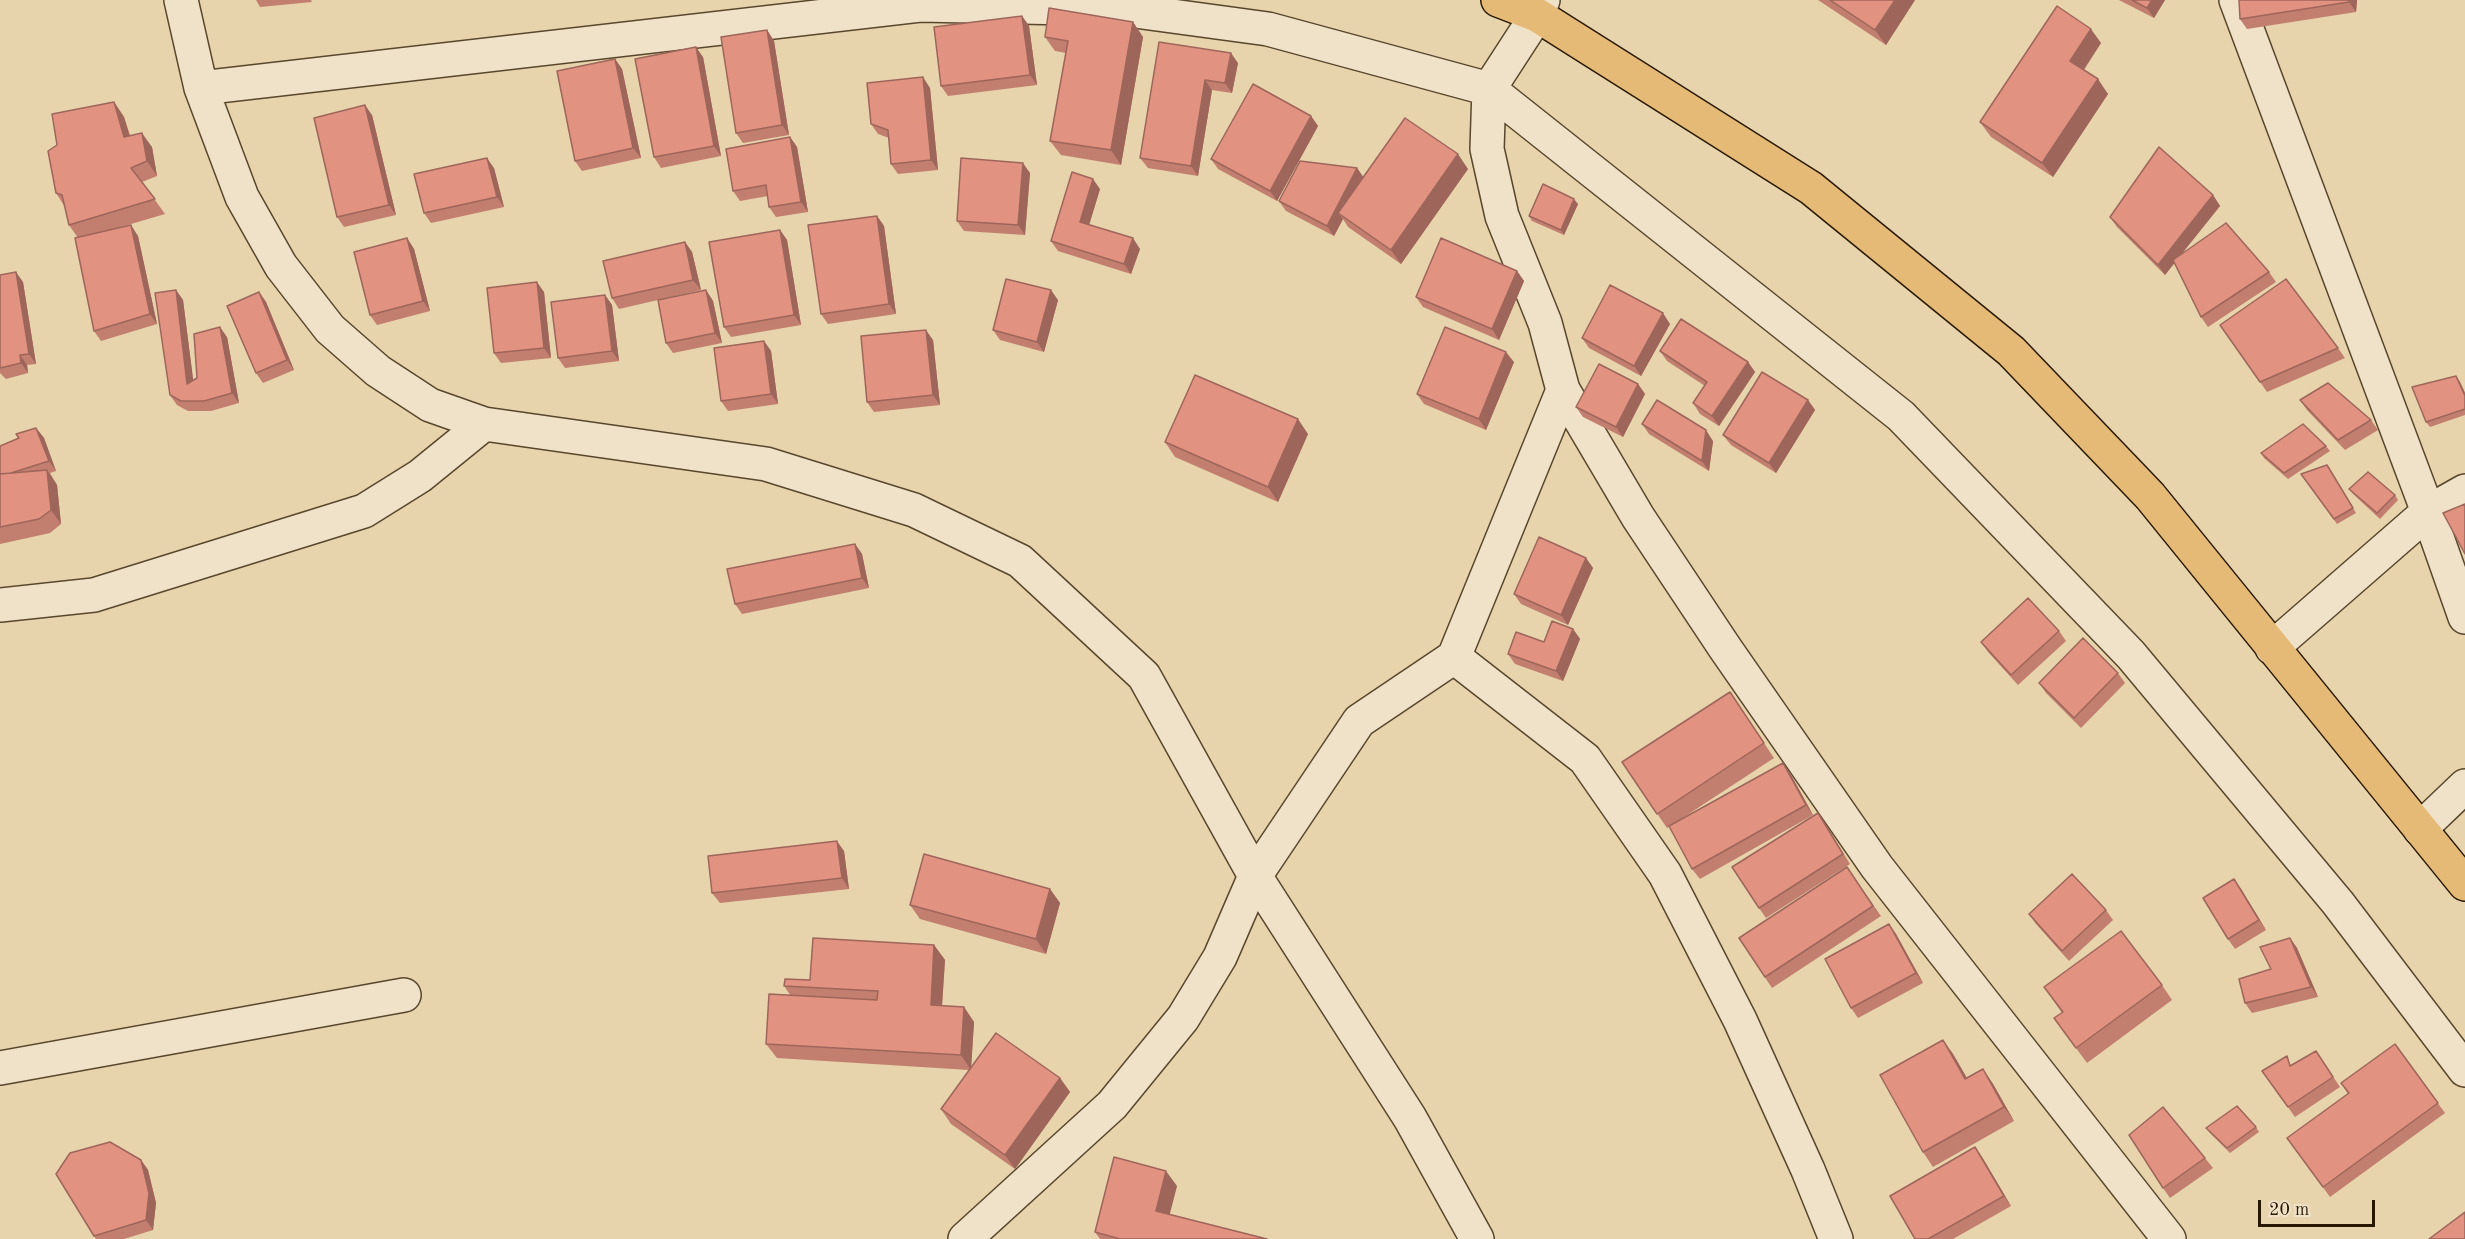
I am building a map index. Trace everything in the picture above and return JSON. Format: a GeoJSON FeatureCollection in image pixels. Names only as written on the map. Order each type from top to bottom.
{"type":"FeatureCollection","features":[{"type":"Feature","properties":{"kind":"highway"},"geometry":{"type":"LineString","coordinates":[[1498,0],[1540,7],[1810,188],[2011,351],[2150,496],[2465,884]]}},
{"type":"Feature","properties":{"kind":"street"},"geometry":{"type":"LineString","coordinates":[[181,0],[201,88],[242,197],[281,266],[330,329],[378,371],[430,405],[484,424],[766,464],[914,510],[1020,561],[1144,676],[1255,876],[1410,1118],[1477,1239]]}},
{"type":"Feature","properties":{"kind":"street"},"geometry":{"type":"LineString","coordinates":[[2236,0],[2428,512],[2465,617]]}},
{"type":"Feature","properties":{"kind":"street"},"geometry":{"type":"LineString","coordinates":[[201,88],[920,5],[1120,9],[1269,29],[1489,89],[1901,416],[2131,655],[2338,903],[2465,1070]]}},
{"type":"Feature","properties":{"kind":"street"},"geometry":{"type":"LineString","coordinates":[[1540,7],[1489,89],[1487,149],[1502,216],[1545,323],[1563,390],[1638,517],[1725,648],[1877,867],[2169,1239]]}},
{"type":"Feature","properties":{"kind":"street"},"geometry":{"type":"LineString","coordinates":[[965,1239],[1112,1105],[1183,1018],[1220,957],[1255,876],[1359,721],[1454,657],[1563,390]]}},
{"type":"Feature","properties":{"kind":"street"},"geometry":{"type":"LineString","coordinates":[[0,605],[94,595],[364,511],[420,476],[484,424]]}},
{"type":"Feature","properties":{"kind":"street"},"geometry":{"type":"LineString","coordinates":[[2272,648],[2428,512],[2465,491]]}},
{"type":"Feature","properties":{"kind":"street"},"geometry":{"type":"LineString","coordinates":[[1454,657],[1585,759],[1665,874],[1740,1020],[1808,1170],[1836,1239]]}},
{"type":"Feature","properties":{"kind":"street"},"geometry":{"type":"LineString","coordinates":[[2420,829],[2465,786]]}},
{"type":"Feature","properties":{"kind":"street"},"geometry":{"type":"LineString","coordinates":[[0,1068],[404,995]]}},
{"type":"Feature","properties":{"kind":"building"},"geometry":{"type":"Polygon","coordinates":[[[1830,0],[1895,0],[1875,30],[1830,0]]]}},
{"type":"Feature","properties":{"kind":"building"},"geometry":{"type":"Polygon","coordinates":[[[2132,0],[2152,0],[2147,8],[2132,0]]]}},
{"type":"Feature","properties":{"kind":"building"},"geometry":{"type":"Polygon","coordinates":[[[2239,0],[2349,0],[2349,2],[2240,19],[2239,0]]]}},
{"type":"Feature","properties":{"kind":"building"},"geometry":{"type":"Polygon","coordinates":[[[2057,6],[2091,29],[2070,61],[2098,79],[2042,163],[1980,122],[2057,6]]]}},
{"type":"Feature","properties":{"kind":"building"},"geometry":{"type":"Polygon","coordinates":[[[1049,8],[1133,22],[1111,150],[1050,141],[1068,41],[1045,37],[1049,8]]]}},
{"type":"Feature","properties":{"kind":"building"},"geometry":{"type":"Polygon","coordinates":[[[1022,16],[1030,75],[941,86],[934,27],[1022,16]]]}},
{"type":"Feature","properties":{"kind":"building"},"geometry":{"type":"Polygon","coordinates":[[[767,30],[782,125],[736,133],[721,37],[767,30]]]}},
{"type":"Feature","properties":{"kind":"building"},"geometry":{"type":"Polygon","coordinates":[[[1159,42],[1231,53],[1225,83],[1205,80],[1191,166],[1140,158],[1159,42]]]}},
{"type":"Feature","properties":{"kind":"building"},"geometry":{"type":"Polygon","coordinates":[[[696,47],[714,146],[654,157],[635,59],[696,47]]]}},
{"type":"Feature","properties":{"kind":"building"},"geometry":{"type":"Polygon","coordinates":[[[615,59],[633,148],[575,161],[557,71],[615,59]]]}},
{"type":"Feature","properties":{"kind":"building"},"geometry":{"type":"Polygon","coordinates":[[[923,77],[931,160],[891,164],[888,130],[871,124],[867,83],[923,77]]]}},
{"type":"Feature","properties":{"kind":"building"},"geometry":{"type":"Polygon","coordinates":[[[1253,84],[1311,116],[1270,191],[1211,159],[1253,84]]]}},
{"type":"Feature","properties":{"kind":"building"},"geometry":{"type":"Polygon","coordinates":[[[114,102],[124,137],[142,133],[147,161],[131,168],[155,199],[69,225],[62,195],[56,193],[48,151],[57,145],[52,114],[114,102]]]}},
{"type":"Feature","properties":{"kind":"building"},"geometry":{"type":"Polygon","coordinates":[[[365,105],[389,205],[337,217],[314,118],[365,105]]]}},
{"type":"Feature","properties":{"kind":"building"},"geometry":{"type":"Polygon","coordinates":[[[1405,118],[1458,154],[1391,250],[1338,213],[1405,118]]]}},
{"type":"Feature","properties":{"kind":"building"},"geometry":{"type":"Polygon","coordinates":[[[790,137],[801,202],[769,207],[766,185],[733,191],[726,149],[790,137]]]}},
{"type":"Feature","properties":{"kind":"building"},"geometry":{"type":"Polygon","coordinates":[[[2159,147],[2213,195],[2158,265],[2110,217],[2159,147]]]}},
{"type":"Feature","properties":{"kind":"building"},"geometry":{"type":"Polygon","coordinates":[[[487,158],[497,197],[424,213],[414,174],[487,158]]]}},
{"type":"Feature","properties":{"kind":"building"},"geometry":{"type":"Polygon","coordinates":[[[961,158],[1023,163],[1018,225],[957,221],[961,158]]]}},
{"type":"Feature","properties":{"kind":"building"},"geometry":{"type":"Polygon","coordinates":[[[1300,161],[1357,168],[1327,226],[1279,201],[1300,161]]]}},
{"type":"Feature","properties":{"kind":"building"},"geometry":{"type":"Polygon","coordinates":[[[1072,172],[1093,179],[1080,222],[1133,238],[1124,264],[1051,241],[1072,172]]]}},
{"type":"Feature","properties":{"kind":"building"},"geometry":{"type":"Polygon","coordinates":[[[1543,184],[1574,199],[1561,230],[1529,216],[1543,184]]]}},
{"type":"Feature","properties":{"kind":"building"},"geometry":{"type":"Polygon","coordinates":[[[877,216],[889,304],[821,314],[808,225],[877,216]]]}},
{"type":"Feature","properties":{"kind":"building"},"geometry":{"type":"Polygon","coordinates":[[[2226,223],[2269,272],[2201,317],[2173,260],[2226,223]]]}},
{"type":"Feature","properties":{"kind":"building"},"geometry":{"type":"Polygon","coordinates":[[[131,225],[150,314],[94,331],[75,238],[131,225]]]}},
{"type":"Feature","properties":{"kind":"building"},"geometry":{"type":"Polygon","coordinates":[[[780,230],[794,315],[724,327],[709,242],[780,230]]]}},
{"type":"Feature","properties":{"kind":"building"},"geometry":{"type":"Polygon","coordinates":[[[407,238],[423,301],[370,315],[354,252],[407,238]]]}},
{"type":"Feature","properties":{"kind":"building"},"geometry":{"type":"Polygon","coordinates":[[[1441,238],[1517,271],[1492,329],[1416,297],[1441,238]]]}},
{"type":"Feature","properties":{"kind":"building"},"geometry":{"type":"Polygon","coordinates":[[[685,242],[693,280],[612,298],[603,261],[685,242]]]}},
{"type":"Feature","properties":{"kind":"building"},"geometry":{"type":"Polygon","coordinates":[[[16,272],[29,354],[20,355],[21,363],[0,368],[0,275],[16,272]]]}},
{"type":"Feature","properties":{"kind":"building"},"geometry":{"type":"Polygon","coordinates":[[[1006,279],[1051,290],[1037,342],[993,330],[1006,279]]]}},
{"type":"Feature","properties":{"kind":"building"},"geometry":{"type":"Polygon","coordinates":[[[2286,279],[2338,348],[2260,382],[2220,325],[2286,279]]]}},
{"type":"Feature","properties":{"kind":"building"},"geometry":{"type":"Polygon","coordinates":[[[537,282],[544,348],[494,353],[487,288],[537,282]]]}},
{"type":"Feature","properties":{"kind":"building"},"geometry":{"type":"Polygon","coordinates":[[[1610,285],[1663,313],[1634,366],[1582,338],[1610,285]]]}},
{"type":"Feature","properties":{"kind":"building"},"geometry":{"type":"Polygon","coordinates":[[[176,290],[187,384],[197,378],[194,334],[220,327],[232,393],[204,401],[181,401],[170,395],[155,293],[176,290]]]}},
{"type":"Feature","properties":{"kind":"building"},"geometry":{"type":"Polygon","coordinates":[[[706,290],[715,333],[666,343],[658,300],[706,290]]]}},
{"type":"Feature","properties":{"kind":"building"},"geometry":{"type":"Polygon","coordinates":[[[259,292],[287,360],[256,373],[227,306],[259,292]]]}},
{"type":"Feature","properties":{"kind":"building"},"geometry":{"type":"Polygon","coordinates":[[[605,295],[612,351],[558,358],[551,302],[605,295]]]}},
{"type":"Feature","properties":{"kind":"building"},"geometry":{"type":"Polygon","coordinates":[[[1681,319],[1748,362],[1712,416],[1693,403],[1707,382],[1660,351],[1681,319]]]}},
{"type":"Feature","properties":{"kind":"building"},"geometry":{"type":"Polygon","coordinates":[[[1445,327],[1506,352],[1479,419],[1417,394],[1445,327]]]}},
{"type":"Feature","properties":{"kind":"building"},"geometry":{"type":"Polygon","coordinates":[[[926,330],[933,395],[867,402],[861,336],[926,330]]]}},
{"type":"Feature","properties":{"kind":"building"},"geometry":{"type":"Polygon","coordinates":[[[764,341],[771,394],[721,401],[714,348],[764,341]]]}},
{"type":"Feature","properties":{"kind":"building"},"geometry":{"type":"Polygon","coordinates":[[[1599,364],[1638,384],[1616,427],[1576,407],[1599,364]]]}},
{"type":"Feature","properties":{"kind":"building"},"geometry":{"type":"Polygon","coordinates":[[[1762,372],[1808,400],[1769,463],[1723,435],[1762,372]]]}},
{"type":"Feature","properties":{"kind":"building"},"geometry":{"type":"Polygon","coordinates":[[[1195,375],[1298,419],[1268,487],[1165,442],[1195,375]]]}},
{"type":"Feature","properties":{"kind":"building"},"geometry":{"type":"Polygon","coordinates":[[[2456,376],[2465,396],[2465,409],[2426,422],[2412,387],[2456,376]]]}},
{"type":"Feature","properties":{"kind":"building"},"geometry":{"type":"Polygon","coordinates":[[[2328,383],[2371,420],[2338,440],[2300,400],[2328,383]]]}},
{"type":"Feature","properties":{"kind":"building"},"geometry":{"type":"Polygon","coordinates":[[[1657,400],[1706,430],[1702,461],[1642,424],[1657,400]]]}},
{"type":"Feature","properties":{"kind":"building"},"geometry":{"type":"Polygon","coordinates":[[[2303,424],[2326,446],[2284,473],[2261,453],[2303,424]]]}},
{"type":"Feature","properties":{"kind":"building"},"geometry":{"type":"Polygon","coordinates":[[[36,428],[49,461],[11,473],[0,474],[0,446],[19,438],[16,434],[36,428]]]}},
{"type":"Feature","properties":{"kind":"building"},"geometry":{"type":"Polygon","coordinates":[[[2327,465],[2353,508],[2334,519],[2301,474],[2327,465]]]}},
{"type":"Feature","properties":{"kind":"building"},"geometry":{"type":"Polygon","coordinates":[[[47,470],[51,510],[39,519],[0,527],[0,474],[47,470]]]}},
{"type":"Feature","properties":{"kind":"building"},"geometry":{"type":"Polygon","coordinates":[[[2368,472],[2395,495],[2377,513],[2349,489],[2368,472]]]}},
{"type":"Feature","properties":{"kind":"building"},"geometry":{"type":"Polygon","coordinates":[[[2465,504],[2465,554],[2443,513],[2465,504]]]}},
{"type":"Feature","properties":{"kind":"building"},"geometry":{"type":"Polygon","coordinates":[[[1539,537],[1586,558],[1561,615],[1514,594],[1539,537]]]}},
{"type":"Feature","properties":{"kind":"building"},"geometry":{"type":"Polygon","coordinates":[[[855,544],[862,578],[735,604],[727,569],[855,544]]]}},
{"type":"Feature","properties":{"kind":"building"},"geometry":{"type":"Polygon","coordinates":[[[2028,598],[2059,631],[2011,675],[1981,642],[2028,598]]]}},
{"type":"Feature","properties":{"kind":"building"},"geometry":{"type":"Polygon","coordinates":[[[1552,621],[1573,629],[1556,671],[1508,654],[1516,632],[1544,642],[1552,621]]]}},
{"type":"Feature","properties":{"kind":"building"},"geometry":{"type":"Polygon","coordinates":[[[2083,638],[2118,673],[2074,718],[2039,683],[2083,638]]]}},
{"type":"Feature","properties":{"kind":"building"},"geometry":{"type":"Polygon","coordinates":[[[1730,692],[1764,743],[1657,814],[1622,762],[1730,692]]]}},
{"type":"Feature","properties":{"kind":"building"},"geometry":{"type":"Polygon","coordinates":[[[1783,763],[1806,805],[1692,869],[1669,826],[1783,763]]]}},
{"type":"Feature","properties":{"kind":"building"},"geometry":{"type":"Polygon","coordinates":[[[1818,813],[1843,854],[1759,908],[1732,867],[1818,813]]]}},
{"type":"Feature","properties":{"kind":"building"},"geometry":{"type":"Polygon","coordinates":[[[837,841],[842,878],[712,893],[708,856],[837,841]]]}},
{"type":"Feature","properties":{"kind":"building"},"geometry":{"type":"Polygon","coordinates":[[[924,854],[1050,889],[1036,939],[910,905],[924,854]]]}},
{"type":"Feature","properties":{"kind":"building"},"geometry":{"type":"Polygon","coordinates":[[[1847,867],[1873,906],[1765,977],[1739,938],[1847,867]]]}},
{"type":"Feature","properties":{"kind":"building"},"geometry":{"type":"Polygon","coordinates":[[[2072,874],[2106,910],[2062,951],[2029,914],[2072,874]]]}},
{"type":"Feature","properties":{"kind":"building"},"geometry":{"type":"Polygon","coordinates":[[[2234,879],[2259,920],[2228,939],[2203,898],[2234,879]]]}},
{"type":"Feature","properties":{"kind":"building"},"geometry":{"type":"Polygon","coordinates":[[[1889,924],[1916,973],[1851,1008],[1825,959],[1889,924]]]}},
{"type":"Feature","properties":{"kind":"building"},"geometry":{"type":"Polygon","coordinates":[[[2121,931],[2162,985],[2076,1048],[2054,1018],[2063,1012],[2044,987],[2121,931]]]}},
{"type":"Feature","properties":{"kind":"building"},"geometry":{"type":"Polygon","coordinates":[[[813,938],[934,945],[931,1005],[964,1007],[961,1055],[766,1044],[769,994],[877,1000],[878,991],[784,986],[785,979],[810,980],[813,938]]]}},
{"type":"Feature","properties":{"kind":"building"},"geometry":{"type":"Polygon","coordinates":[[[2290,938],[2311,987],[2245,1003],[2239,979],[2271,969],[2260,947],[2290,938]]]}},
{"type":"Feature","properties":{"kind":"building"},"geometry":{"type":"Polygon","coordinates":[[[996,1033],[1060,1078],[1005,1155],[941,1109],[996,1033]]]}},
{"type":"Feature","properties":{"kind":"building"},"geometry":{"type":"Polygon","coordinates":[[[1943,1040],[1965,1079],[1983,1069],[2004,1107],[1923,1152],[1880,1075],[1943,1040]]]}},
{"type":"Feature","properties":{"kind":"building"},"geometry":{"type":"Polygon","coordinates":[[[2395,1044],[2438,1103],[2323,1187],[2287,1138],[2349,1093],[2341,1083],[2395,1044]]]}},
{"type":"Feature","properties":{"kind":"building"},"geometry":{"type":"Polygon","coordinates":[[[2316,1051],[2333,1077],[2288,1107],[2262,1071],[2287,1056],[2290,1066],[2316,1051]]]}},
{"type":"Feature","properties":{"kind":"building"},"geometry":{"type":"Polygon","coordinates":[[[2237,1106],[2256,1127],[2227,1148],[2206,1128],[2237,1106]]]}},
{"type":"Feature","properties":{"kind":"building"},"geometry":{"type":"Polygon","coordinates":[[[2163,1107],[2205,1158],[2163,1188],[2129,1135],[2163,1107]]]}},
{"type":"Feature","properties":{"kind":"building"},"geometry":{"type":"Polygon","coordinates":[[[110,1142],[141,1160],[149,1193],[146,1220],[94,1236],[56,1174],[70,1153],[110,1142]]]}},
{"type":"Feature","properties":{"kind":"building"},"geometry":{"type":"Polygon","coordinates":[[[1975,1147],[2004,1196],[1928,1239],[1915,1239],[1890,1196],[1975,1147]]]}},
{"type":"Feature","properties":{"kind":"building"},"geometry":{"type":"Polygon","coordinates":[[[1114,1157],[1166,1171],[1156,1211],[1267,1239],[1120,1239],[1095,1232],[1114,1157]]]}},
{"type":"Feature","properties":{"kind":"building"},"geometry":{"type":"Polygon","coordinates":[[[2465,1212],[2465,1239],[2429,1239],[2465,1212]]]}}]}
